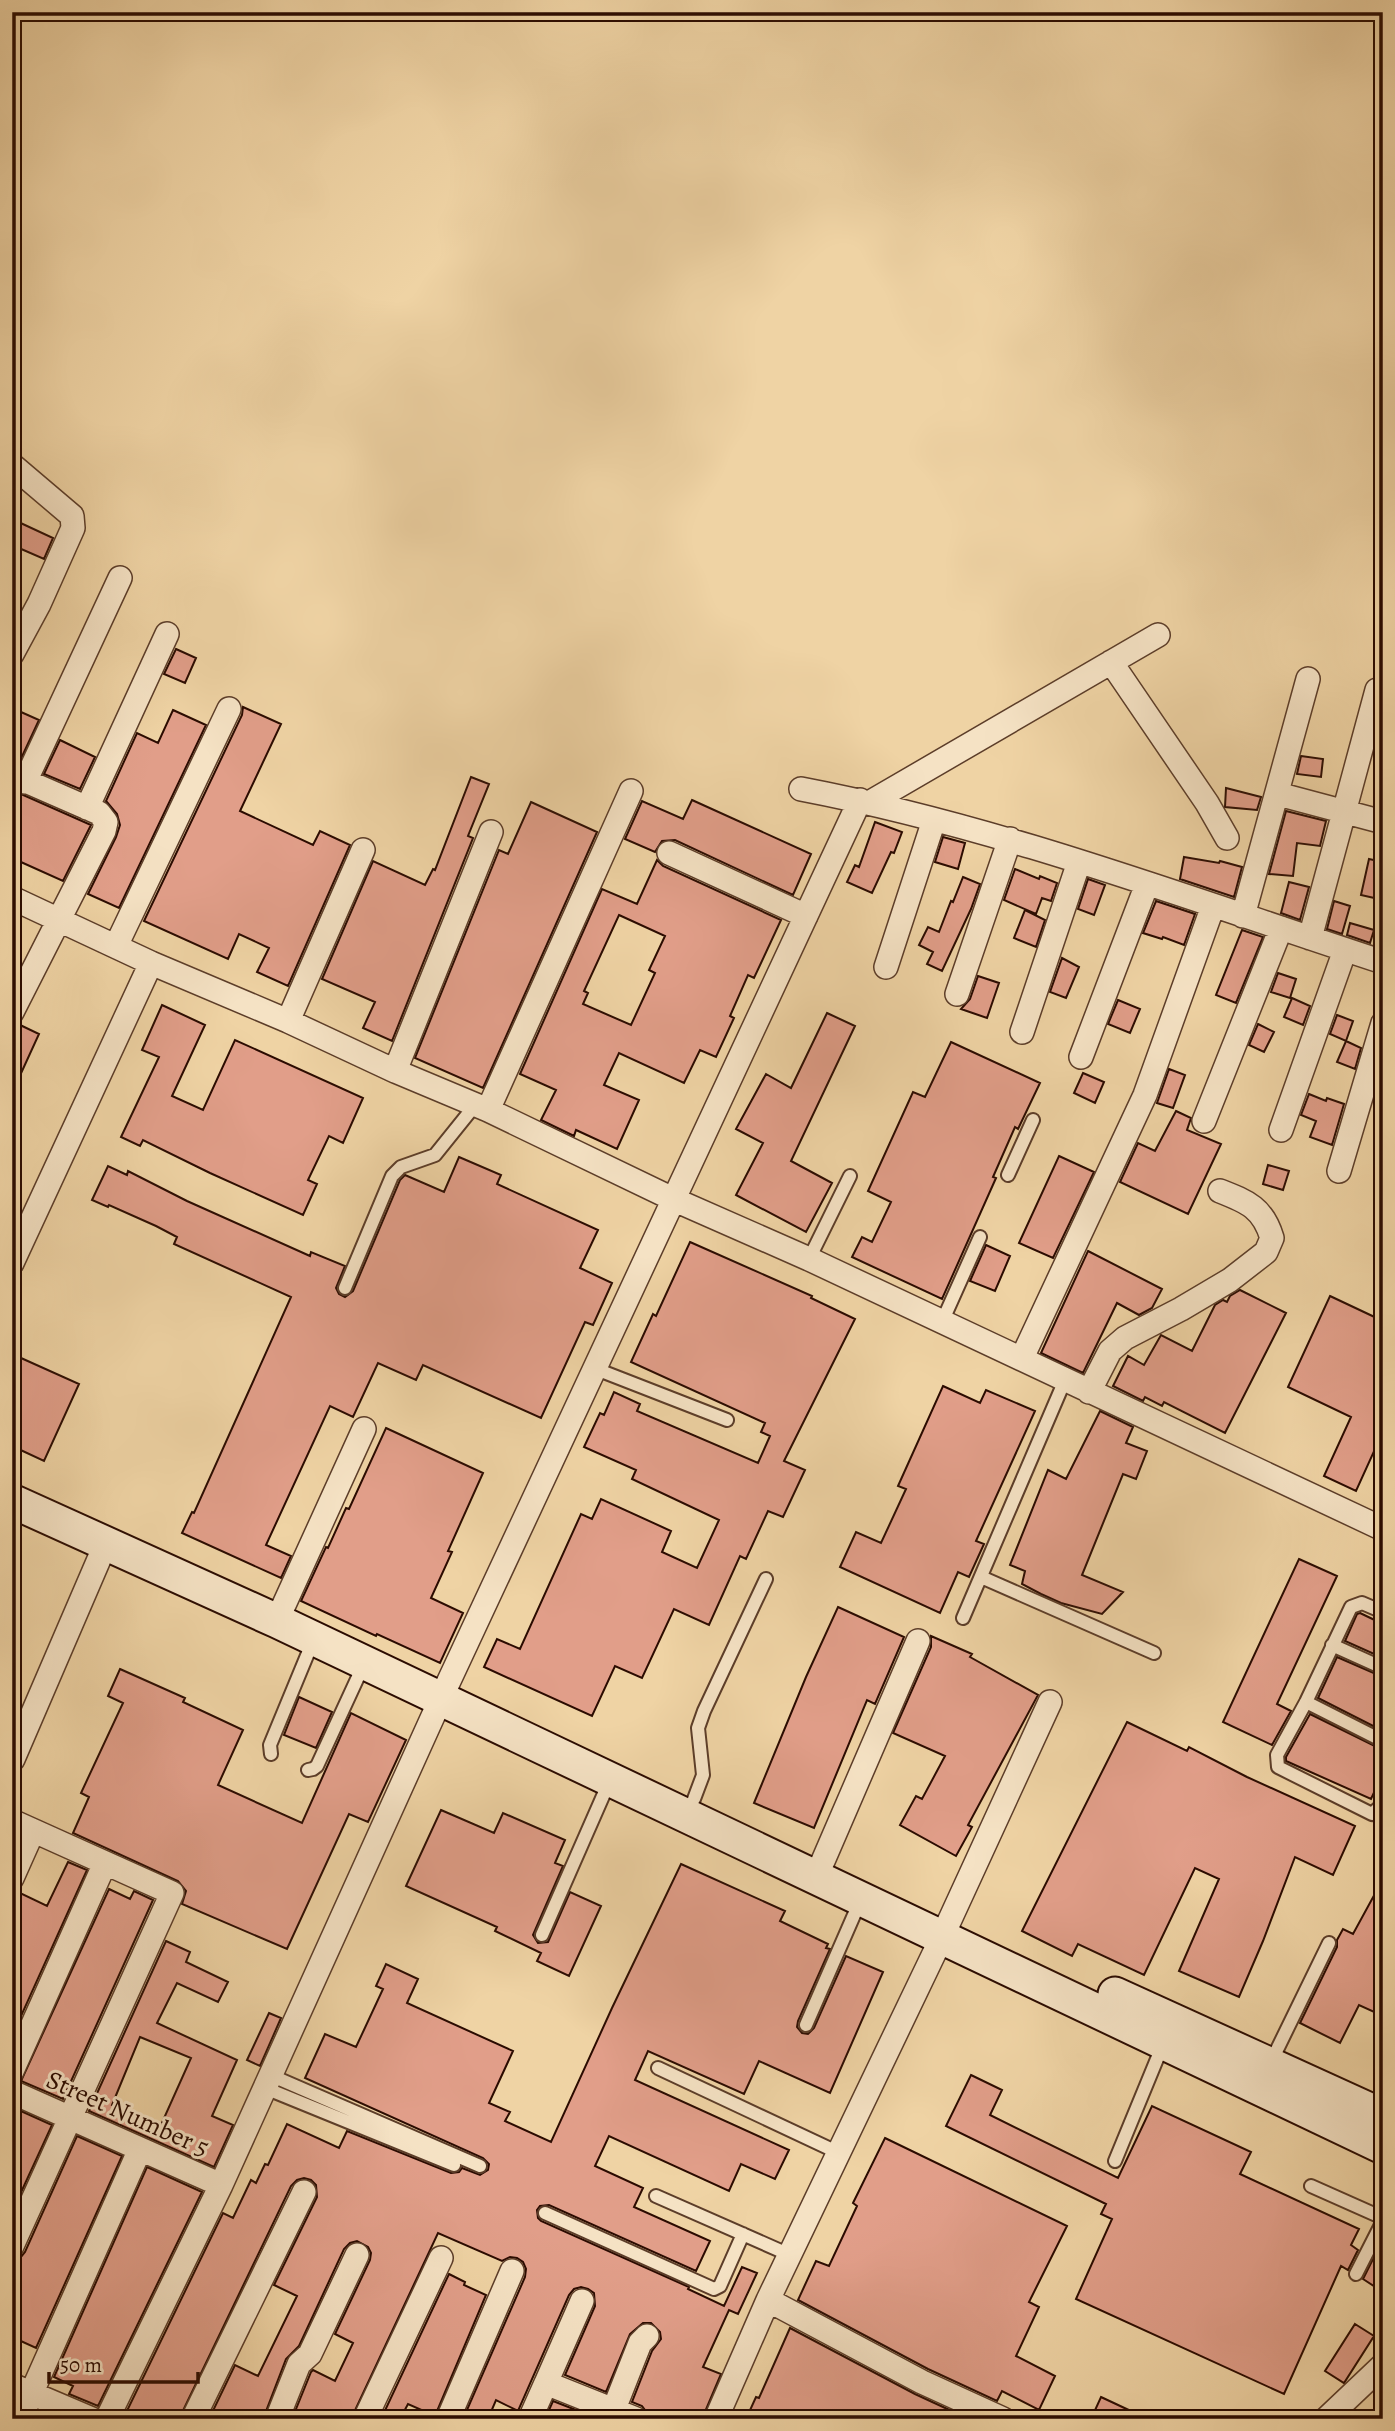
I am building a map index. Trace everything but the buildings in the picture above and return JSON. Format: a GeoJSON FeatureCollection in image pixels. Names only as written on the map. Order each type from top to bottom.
{"type":"FeatureCollection","features":[{"type":"Feature","properties":{"kind":"street"},"geometry":{"type":"LineString","coordinates":[[12,465],[72,516],[73,528],[39,604],[12,654]]}},
{"type":"Feature","properties":{"kind":"street"},"geometry":{"type":"LineString","coordinates":[[12,1012],[104,831],[106,822],[99,813],[19,779],[120,578]]}},
{"type":"Feature","properties":{"kind":"street"},"geometry":{"type":"LineString","coordinates":[[87,808],[167,634]]}},
{"type":"Feature","properties":{"kind":"street"},"geometry":{"type":"LineString","coordinates":[[107,2419],[220,2185],[445,1691],[806,916],[864,801],[1158,635]]}},
{"type":"Feature","properties":{"kind":"street"},"geometry":{"type":"LineString","coordinates":[[1111,662],[1207,803],[1227,838]]}},
{"type":"Feature","properties":{"kind":"street"},"geometry":{"type":"LineString","coordinates":[[1243,916],[1308,679]]}},
{"type":"Feature","properties":{"kind":"street"},"geometry":{"type":"LineString","coordinates":[[1310,938],[1377,690]]}},
{"type":"Feature","properties":{"kind":"street"},"geometry":{"type":"LineString","coordinates":[[116,946],[229,709]]}},
{"type":"Feature","properties":{"kind":"street"},"geometry":{"type":"LineString","coordinates":[[801,789],[864,801],[1010,839],[1345,950],[1381,955]]}},
{"type":"Feature","properties":{"kind":"street"},"geometry":{"type":"LineString","coordinates":[[482,1107],[631,790]]}},
{"type":"Feature","properties":{"kind":"street"},"geometry":{"type":"LineString","coordinates":[[1278,794],[1383,822]]}},
{"type":"Feature","properties":{"kind":"street"},"geometry":{"type":"LineString","coordinates":[[886,967],[934,820]]}},
{"type":"Feature","properties":{"kind":"street"},"geometry":{"type":"LineString","coordinates":[[395,1071],[491,832]]}},
{"type":"Feature","properties":{"kind":"street"},"geometry":{"type":"LineString","coordinates":[[957,995],[1010,839]]}},
{"type":"Feature","properties":{"kind":"street"},"geometry":{"type":"LineString","coordinates":[[288,1021],[363,850]]}},
{"type":"Feature","properties":{"kind":"street"},"geometry":{"type":"LineString","coordinates":[[669,853],[806,916]]}},
{"type":"Feature","properties":{"kind":"street"},"geometry":{"type":"LineString","coordinates":[[1022,1032],[1079,862]]}},
{"type":"Feature","properties":{"kind":"street"},"geometry":{"type":"LineString","coordinates":[[1081,1057],[1147,884]]}},
{"type":"Feature","properties":{"kind":"street"},"geometry":{"type":"LineString","coordinates":[[12,898],[151,963],[482,1107],[675,1200],[1022,1358],[1383,1530]]}},
{"type":"Feature","properties":{"kind":"street"},"geometry":{"type":"LineString","coordinates":[[1022,1358],[1145,1095],[1213,906]]}},
{"type":"Feature","properties":{"kind":"street"},"geometry":{"type":"LineString","coordinates":[[1204,1121],[1281,928]]}},
{"type":"Feature","properties":{"kind":"street"},"geometry":{"type":"LineString","coordinates":[[1281,1130],[1345,950]]}},
{"type":"Feature","properties":{"kind":"street"},"geometry":{"type":"LineString","coordinates":[[12,1263],[151,963]]}},
{"type":"Feature","properties":{"kind":"street"},"geometry":{"type":"LineString","coordinates":[[1339,1171],[1383,1023]]}},
{"type":"Feature","properties":{"kind":"street"},"geometry":{"type":"LineString","coordinates":[[1089,1391],[1101,1364],[1110,1351],[1125,1338],[1230,1280],[1266,1252],[1272,1238],[1261,1214],[1248,1202],[1220,1191]]}},
{"type":"Feature","properties":{"kind":"street"},"geometry":{"type":"LineString","coordinates":[[283,1607],[364,1429]]}},
{"type":"Feature","properties":{"kind":"street"},"geometry":{"type":"LineString","coordinates":[[12,1479],[283,1607],[610,1780],[861,1898],[946,1929],[1065,1983],[1269,2064],[1383,2116]]}},
{"type":"Feature","properties":{"kind":"street"},"geometry":{"type":"LineString","coordinates":[[12,1501],[365,1663],[445,1691],[694,1799],[823,1861],[946,1929]]}},
{"type":"Feature","properties":{"kind":"street"},"geometry":{"type":"LineString","coordinates":[[13,1759],[106,1544]]}},
{"type":"Feature","properties":{"kind":"street"},"geometry":{"type":"LineString","coordinates":[[823,1861],[918,1640]]}},
{"type":"Feature","properties":{"kind":"street"},"geometry":{"type":"LineString","coordinates":[[716,2419],[768,2300],[946,1929],[1050,1702]]}},
{"type":"Feature","properties":{"kind":"street"},"geometry":{"type":"LineString","coordinates":[[12,1878],[23,1826],[172,1893],[12,2246]]}},
{"type":"Feature","properties":{"kind":"street"},"geometry":{"type":"LineString","coordinates":[[12,2071],[105,1863]]}},
{"type":"Feature","properties":{"kind":"street"},"geometry":{"type":"LineString","coordinates":[[1065,1983],[1164,2042],[1383,2147]]}},
{"type":"Feature","properties":{"kind":"street","name":"Street Number 5"},"geometry":{"type":"LineString","coordinates":[[12,2092],[220,2185]]}},
{"type":"Feature","properties":{"kind":"street"},"geometry":{"type":"LineString","coordinates":[[20,2419],[22,2389],[140,2149]]}},
{"type":"Feature","properties":{"kind":"street"},"geometry":{"type":"LineString","coordinates":[[193,2419],[304,2192]]}},
{"type":"Feature","properties":{"kind":"street"},"geometry":{"type":"LineString","coordinates":[[277,2419],[299,2364],[310,2354],[357,2255]]}},
{"type":"Feature","properties":{"kind":"street"},"geometry":{"type":"LineString","coordinates":[[365,2419],[440,2258]]}},
{"type":"Feature","properties":{"kind":"street"},"geometry":{"type":"LineString","coordinates":[[448,2419],[512,2271]]}},
{"type":"Feature","properties":{"kind":"street"},"geometry":{"type":"LineString","coordinates":[[768,2300],[922,2382],[1003,2419]]}},
{"type":"Feature","properties":{"kind":"street"},"geometry":{"type":"LineString","coordinates":[[530,2419],[582,2301]]}},
{"type":"Feature","properties":{"kind":"street"},"geometry":{"type":"LineString","coordinates":[[612,2414],[640,2343],[647,2336]]}},
{"type":"Feature","properties":{"kind":"street"},"geometry":{"type":"LineString","coordinates":[[1326,2419],[1383,2365]]}},
{"type":"Feature","properties":{"kind":"street"},"geometry":{"type":"LineString","coordinates":[[546,2383],[612,2414],[636,2419]]}},
{"type":"Feature","properties":{"kind":"street"},"geometry":{"type":"LineString","coordinates":[[22,2389],[92,2419]]}},
{"type":"Feature","properties":{"kind":"lane"},"geometry":{"type":"LineString","coordinates":[[345,1288],[392,1176],[401,1167],[435,1155],[482,1107]]}},
{"type":"Feature","properties":{"kind":"lane"},"geometry":{"type":"LineString","coordinates":[[1008,1175],[1033,1121]]}},
{"type":"Feature","properties":{"kind":"lane"},"geometry":{"type":"LineString","coordinates":[[808,1259],[850,1176]]}},
{"type":"Feature","properties":{"kind":"lane"},"geometry":{"type":"LineString","coordinates":[[942,1322],[980,1237]]}},
{"type":"Feature","properties":{"kind":"lane"},"geometry":{"type":"LineString","coordinates":[[596,1369],[727,1420]]}},
{"type":"Feature","properties":{"kind":"lane"},"geometry":{"type":"LineString","coordinates":[[963,1618],[1065,1380]]}},
{"type":"Feature","properties":{"kind":"lane"},"geometry":{"type":"LineString","coordinates":[[981,1577],[1154,1653]]}},
{"type":"Feature","properties":{"kind":"lane"},"geometry":{"type":"LineString","coordinates":[[694,1799],[704,1775],[698,1728],[766,1579]]}},
{"type":"Feature","properties":{"kind":"lane"},"geometry":{"type":"LineString","coordinates":[[1383,1612],[1362,1603],[1351,1607],[1306,1702],[1277,1755],[1278,1767],[1372,1814],[1383,1804]]}},
{"type":"Feature","properties":{"kind":"lane"},"geometry":{"type":"LineString","coordinates":[[271,1754],[270,1745],[314,1639]]}},
{"type":"Feature","properties":{"kind":"lane"},"geometry":{"type":"LineString","coordinates":[[1332,1645],[1383,1668]]}},
{"type":"Feature","properties":{"kind":"lane"},"geometry":{"type":"LineString","coordinates":[[308,1770],[317,1766],[365,1663]]}},
{"type":"Feature","properties":{"kind":"lane"},"geometry":{"type":"LineString","coordinates":[[1306,1702],[1383,1741]]}},
{"type":"Feature","properties":{"kind":"lane"},"geometry":{"type":"LineString","coordinates":[[542,1935],[610,1780]]}},
{"type":"Feature","properties":{"kind":"lane"},"geometry":{"type":"LineString","coordinates":[[806,2025],[861,1898]]}},
{"type":"Feature","properties":{"kind":"lane"},"geometry":{"type":"LineString","coordinates":[[1269,2064],[1329,1943]]}},
{"type":"Feature","properties":{"kind":"lane"},"geometry":{"type":"LineString","coordinates":[[1115,2161],[1164,2042]]}},
{"type":"Feature","properties":{"kind":"lane"},"geometry":{"type":"LineString","coordinates":[[658,2068],[839,2153]]}},
{"type":"Feature","properties":{"kind":"lane"},"geometry":{"type":"LineString","coordinates":[[268,2081],[454,2165]]}},
{"type":"Feature","properties":{"kind":"lane"},"geometry":{"type":"LineString","coordinates":[[268,2081],[480,2166]]}},
{"type":"Feature","properties":{"kind":"lane"},"geometry":{"type":"LineString","coordinates":[[1311,2186],[1383,2219],[1356,2274]]}},
{"type":"Feature","properties":{"kind":"lane"},"geometry":{"type":"LineString","coordinates":[[656,2196],[790,2255]]}},
{"type":"Feature","properties":{"kind":"lane"},"geometry":{"type":"LineString","coordinates":[[545,2213],[714,2289],[720,2286],[743,2234]]}}]}
